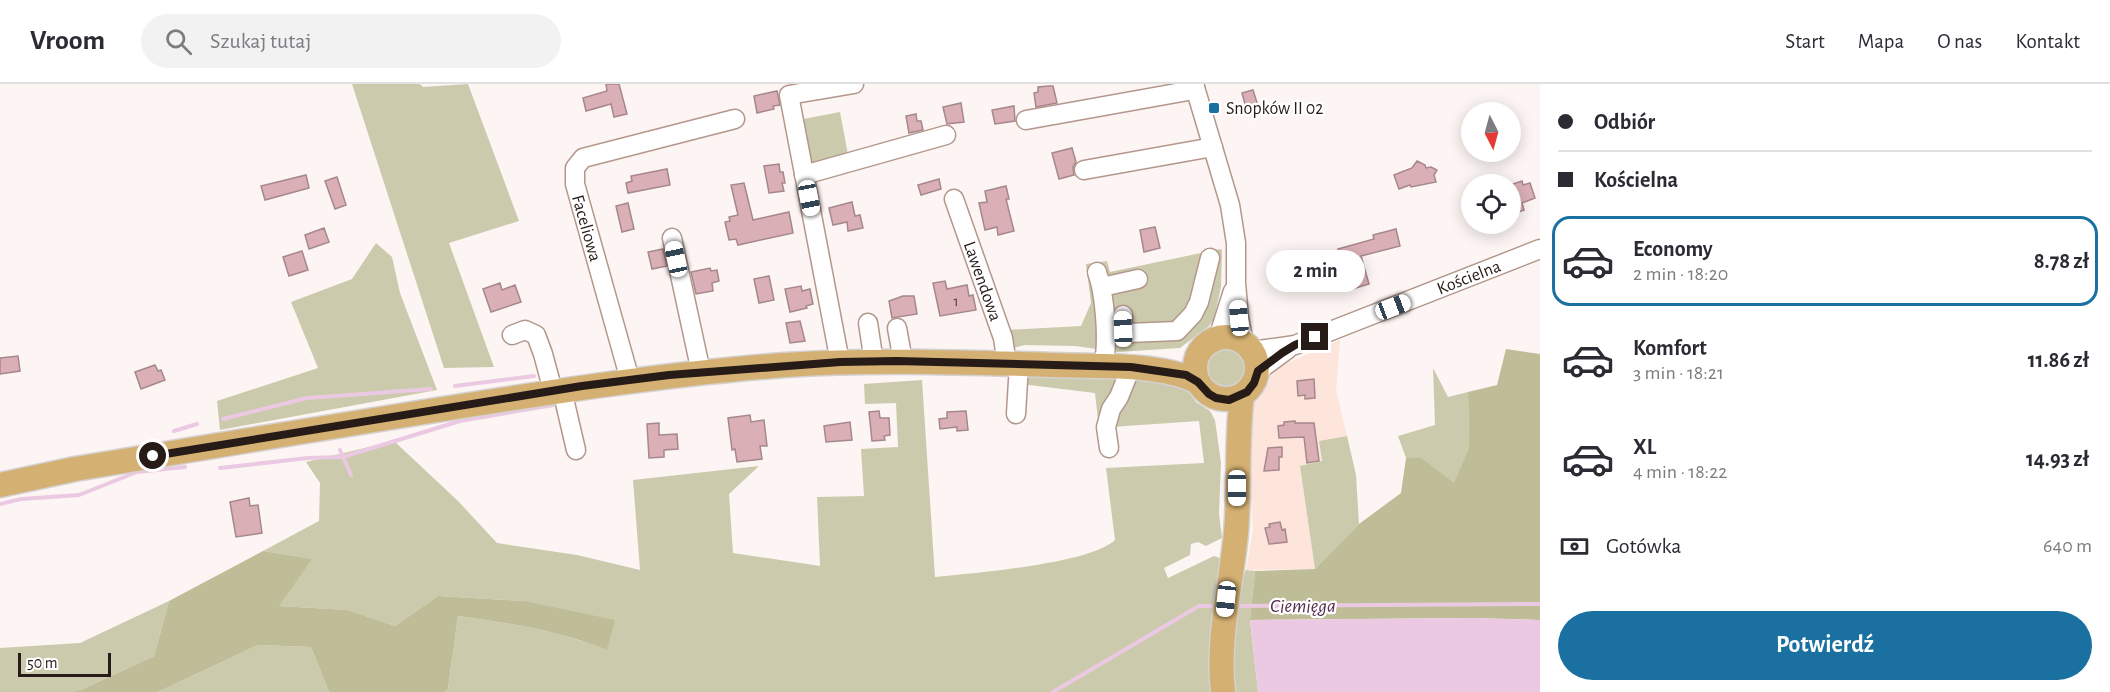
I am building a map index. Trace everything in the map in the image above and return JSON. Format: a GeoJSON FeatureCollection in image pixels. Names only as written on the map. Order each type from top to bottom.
{"type":"FeatureCollection","features":[{"type":"Feature","properties":{"kind":"main road"},"geometry":{"type":"LineString","coordinates":[[0,485],[75,469],[557,390],[701,372],[840,362],[903,361],[1131,367],[1186,375],[1198,382],[1209,394],[1216,398],[1229,400],[1242,395],[1254,383],[1251,355],[1231,338],[1218,338],[1206,344],[1198,354],[1195,368],[1198,382]]}},
{"type":"Feature","properties":{"kind":"main road"},"geometry":{"type":"LineString","coordinates":[[1131,367],[1198,354]]}},
{"type":"Feature","properties":{"kind":"main road"},"geometry":{"type":"LineString","coordinates":[[1223,692],[1221,658],[1228,583],[1234,551],[1237,457],[1242,395]]}},
{"type":"Feature","properties":{"kind":"main road"},"geometry":{"type":"LineString","coordinates":[[1216,398],[1226,420],[1237,457]]}},
{"type":"Feature","properties":{"kind":"main road"},"geometry":{"type":"LineString","coordinates":[[0,476],[75,469]]}},
{"type":"Feature","properties":{"kind":"street"},"geometry":{"type":"LineString","coordinates":[[840,362],[789,95],[854,84]]}},
{"type":"Feature","properties":{"kind":"street"},"geometry":{"type":"LineString","coordinates":[[1026,120],[1188,91],[1195,86],[1230,205],[1236,243],[1236,283],[1251,355]]}},
{"type":"Feature","properties":{"kind":"street","name":"Faceliowa"},"geometry":{"type":"LineString","coordinates":[[630,380],[575,184],[575,168],[583,158],[735,119]]}},
{"type":"Feature","properties":{"kind":"street"},"geometry":{"type":"LineString","coordinates":[[804,175],[946,135]]}},
{"type":"Feature","properties":{"kind":"street"},"geometry":{"type":"LineString","coordinates":[[1084,170],[1213,147]]}},
{"type":"Feature","properties":{"kind":"street","name":"Lawendowa"},"geometry":{"type":"LineString","coordinates":[[954,199],[1013,364],[1016,414]]}},
{"type":"Feature","properties":{"kind":"street"},"geometry":{"type":"LineString","coordinates":[[672,238],[701,372]]}},
{"type":"Feature","properties":{"kind":"street","name":"Kościelna"},"geometry":{"type":"LineString","coordinates":[[1251,355],[1295,345],[1540,249]]}},
{"type":"Feature","properties":{"kind":"street"},"geometry":{"type":"LineString","coordinates":[[1123,315],[1123,329],[1128,333],[1177,332],[1193,315],[1199,302],[1210,258]]}},
{"type":"Feature","properties":{"kind":"street"},"geometry":{"type":"LineString","coordinates":[[1103,366],[1106,354],[1100,279],[1138,279]]}},
{"type":"Feature","properties":{"kind":"street"},"geometry":{"type":"LineString","coordinates":[[1218,338],[1236,283]]}},
{"type":"Feature","properties":{"kind":"street"},"geometry":{"type":"LineString","coordinates":[[1199,302],[1228,306]]}},
{"type":"Feature","properties":{"kind":"street"},"geometry":{"type":"LineString","coordinates":[[868,322],[874,362]]}},
{"type":"Feature","properties":{"kind":"street"},"geometry":{"type":"LineString","coordinates":[[897,328],[903,361]]}},
{"type":"Feature","properties":{"kind":"street"},"geometry":{"type":"LineString","coordinates":[[512,335],[525,330],[536,335],[576,450]]}},
{"type":"Feature","properties":{"kind":"street"},"geometry":{"type":"LineString","coordinates":[[1109,448],[1106,427],[1111,410],[1131,367]]}},
{"type":"Feature","properties":{"kind":"shaded area"},"geometry":{"type":"Polygon","coordinates":[[[1340,340],[1336,390],[1347,436],[1319,441],[1322,462],[1300,466],[1315,569],[1246,570],[1253,529],[1246,425],[1254,403],[1268,377],[1281,366],[1340,340]]]}},
{"type":"Feature","properties":{"kind":"shaded area"},"geometry":{"type":"Polygon","coordinates":[[[1472,618],[1540,620],[1540,692],[1258,692],[1250,620],[1472,618]]]}},
{"type":"Feature","properties":{"kind":"green space"},"geometry":{"type":"Polygon","coordinates":[[[352,84],[420,84],[423,87],[468,84],[519,221],[449,243],[494,367],[444,368],[352,84]]]}},
{"type":"Feature","properties":{"kind":"green space"},"geometry":{"type":"Polygon","coordinates":[[[840,112],[849,160],[807,170],[798,120],[840,112]]]}},
{"type":"Feature","properties":{"kind":"green space"},"geometry":{"type":"Polygon","coordinates":[[[376,243],[392,257],[400,293],[437,390],[220,430],[217,401],[318,368],[291,302],[352,279],[376,243]]]}},
{"type":"Feature","properties":{"kind":"green space"},"geometry":{"type":"Polygon","coordinates":[[[1222,250],[1221,287],[1214,319],[1209,326],[1180,348],[1118,352],[1075,346],[1025,345],[1013,348],[1006,330],[1081,326],[1091,303],[1086,264],[1107,261],[1110,272],[1222,250]]]}},
{"type":"Feature","properties":{"kind":"green space"},"geometry":{"type":"Polygon","coordinates":[[[1506,349],[1540,354],[1540,620],[1472,618],[1250,620],[1255,571],[1315,569],[1359,524],[1401,493],[1406,458],[1422,458],[1454,483],[1469,447],[1468,392],[1497,385],[1506,349]]]}},
{"type":"Feature","properties":{"kind":"green space"},"geometry":{"type":"Polygon","coordinates":[[[1226,350],[1234,351],[1240,356],[1245,362],[1245,378],[1240,384],[1234,389],[1226,390],[1218,389],[1212,384],[1207,378],[1206,370],[1207,362],[1212,356],[1218,351],[1226,350]]]}},
{"type":"Feature","properties":{"kind":"green space"},"geometry":{"type":"Polygon","coordinates":[[[1433,368],[1448,397],[1468,392],[1469,447],[1454,484],[1422,458],[1406,458],[1398,436],[1435,425],[1433,368]]]}},
{"type":"Feature","properties":{"kind":"green space"},"geometry":{"type":"Polygon","coordinates":[[[1022,373],[1116,377],[1120,383],[1099,429],[1095,393],[1021,384],[1022,373]]]}},
{"type":"Feature","properties":{"kind":"green space"},"geometry":{"type":"Polygon","coordinates":[[[1136,373],[1187,389],[1196,402],[1210,411],[1215,420],[1221,463],[1219,514],[1222,538],[1206,546],[1198,542],[1191,544],[1190,555],[1164,568],[1168,578],[1214,556],[1222,559],[1234,596],[1246,570],[1255,571],[1250,620],[1258,692],[445,692],[448,689],[458,616],[552,633],[607,650],[524,601],[438,596],[395,626],[348,610],[278,606],[311,559],[263,551],[319,521],[320,483],[306,462],[394,441],[458,501],[497,543],[577,555],[640,570],[633,480],[759,466],[729,494],[733,553],[820,566],[817,497],[864,496],[861,449],[898,447],[896,403],[865,404],[864,384],[922,380],[935,577],[1057,561],[1102,548],[1115,540],[1106,468],[1204,463],[1199,421],[1111,427],[1136,373]]]}},
{"type":"Feature","properties":{"kind":"green space"},"geometry":{"type":"Polygon","coordinates":[[[1347,436],[1356,475],[1359,524],[1315,569],[1300,466],[1322,461],[1319,441],[1347,436]]]}},
{"type":"Feature","properties":{"kind":"green space"},"geometry":{"type":"Polygon","coordinates":[[[263,551],[312,559],[279,606],[348,610],[395,626],[438,596],[524,601],[615,620],[607,650],[553,633],[458,616],[448,689],[445,692],[329,692],[311,647],[258,645],[158,692],[71,692],[83,689],[154,656],[169,601],[263,551]]]}},
{"type":"Feature","properties":{"kind":"green space"},"geometry":{"type":"Polygon","coordinates":[[[169,601],[154,656],[83,689],[71,692],[0,692],[0,648],[80,643],[169,601]]]}},
{"type":"Feature","properties":{"kind":"green space"},"geometry":{"type":"Polygon","coordinates":[[[258,645],[311,647],[329,692],[158,692],[258,645]]]}},
{"type":"Feature","properties":{"kind":"building"},"geometry":{"type":"Polygon","coordinates":[[[606,84],[619,84],[627,114],[614,117],[611,104],[586,111],[583,98],[607,91],[606,84]]]}},
{"type":"Feature","properties":{"kind":"building"},"geometry":{"type":"Polygon","coordinates":[[[1053,86],[1057,103],[1036,107],[1034,93],[1038,92],[1038,87],[1053,86]]]}},
{"type":"Feature","properties":{"kind":"building"},"geometry":{"type":"Polygon","coordinates":[[[1253,90],[1260,112],[1248,115],[1242,93],[1253,90]]]}},
{"type":"Feature","properties":{"kind":"building"},"geometry":{"type":"Polygon","coordinates":[[[777,91],[780,105],[773,106],[774,109],[757,113],[754,96],[777,91]]]}},
{"type":"Feature","properties":{"kind":"building"},"geometry":{"type":"Polygon","coordinates":[[[961,103],[964,122],[947,124],[943,107],[961,103]]]}},
{"type":"Feature","properties":{"kind":"building"},"geometry":{"type":"Polygon","coordinates":[[[1014,106],[1015,121],[995,124],[992,110],[1014,106]]]}},
{"type":"Feature","properties":{"kind":"building"},"geometry":{"type":"Polygon","coordinates":[[[916,114],[917,121],[921,121],[923,130],[909,133],[906,116],[916,114]]]}},
{"type":"Feature","properties":{"kind":"building"},"geometry":{"type":"Polygon","coordinates":[[[1072,148],[1076,162],[1073,167],[1074,175],[1059,179],[1052,153],[1072,148]]]}},
{"type":"Feature","properties":{"kind":"building"},"geometry":{"type":"Polygon","coordinates":[[[1417,161],[1426,168],[1431,167],[1437,170],[1434,175],[1436,182],[1411,187],[1410,185],[1399,189],[1394,175],[1412,168],[1417,161]]]}},
{"type":"Feature","properties":{"kind":"building"},"geometry":{"type":"Polygon","coordinates":[[[779,164],[780,172],[783,172],[784,191],[769,193],[764,166],[779,164]]]}},
{"type":"Feature","properties":{"kind":"building"},"geometry":{"type":"Polygon","coordinates":[[[667,169],[670,185],[628,193],[626,183],[632,181],[631,176],[667,169]]]}},
{"type":"Feature","properties":{"kind":"building"},"geometry":{"type":"Polygon","coordinates":[[[306,175],[309,188],[265,200],[261,186],[306,175]]]}},
{"type":"Feature","properties":{"kind":"building"},"geometry":{"type":"Polygon","coordinates":[[[337,177],[346,205],[335,209],[325,181],[337,177]]]}},
{"type":"Feature","properties":{"kind":"building"},"geometry":{"type":"Polygon","coordinates":[[[939,179],[941,189],[921,195],[918,185],[939,179]]]}},
{"type":"Feature","properties":{"kind":"building"},"geometry":{"type":"Polygon","coordinates":[[[1521,181],[1523,185],[1530,183],[1535,198],[1522,203],[1524,210],[1521,211],[1521,181]]]}},
{"type":"Feature","properties":{"kind":"building"},"geometry":{"type":"Polygon","coordinates":[[[744,183],[753,220],[789,212],[793,233],[738,245],[736,239],[729,240],[725,222],[730,221],[729,217],[738,215],[731,185],[744,183]]]}},
{"type":"Feature","properties":{"kind":"building"},"geometry":{"type":"Polygon","coordinates":[[[1006,186],[1009,199],[1006,199],[1014,231],[998,235],[997,227],[985,230],[979,203],[987,202],[985,191],[1006,186]]]}},
{"type":"Feature","properties":{"kind":"building"},"geometry":{"type":"Polygon","coordinates":[[[852,202],[855,216],[860,215],[863,228],[848,231],[847,222],[833,225],[829,208],[852,202]]]}},
{"type":"Feature","properties":{"kind":"building"},"geometry":{"type":"Polygon","coordinates":[[[628,203],[634,229],[622,232],[616,206],[628,203]]]}},
{"type":"Feature","properties":{"kind":"building"},"geometry":{"type":"Polygon","coordinates":[[[1155,227],[1160,248],[1144,252],[1140,230],[1155,227]]]}},
{"type":"Feature","properties":{"kind":"building"},"geometry":{"type":"Polygon","coordinates":[[[324,228],[329,242],[309,249],[305,235],[324,228]]]}},
{"type":"Feature","properties":{"kind":"building"},"geometry":{"type":"Polygon","coordinates":[[[1396,229],[1400,246],[1361,256],[1369,284],[1349,290],[1338,249],[1374,239],[1373,235],[1396,229]]]}},
{"type":"Feature","properties":{"kind":"building"},"geometry":{"type":"Polygon","coordinates":[[[663,249],[667,266],[652,269],[648,252],[663,249]]]}},
{"type":"Feature","properties":{"kind":"building"},"geometry":{"type":"Polygon","coordinates":[[[302,251],[308,270],[289,276],[283,257],[302,251]]]}},
{"type":"Feature","properties":{"kind":"building"},"geometry":{"type":"Polygon","coordinates":[[[1302,261],[1309,282],[1293,288],[1286,267],[1302,261]]]}},
{"type":"Feature","properties":{"kind":"building"},"geometry":{"type":"Polygon","coordinates":[[[710,268],[711,271],[717,270],[719,281],[712,283],[713,291],[696,294],[691,272],[710,268]]]}},
{"type":"Feature","properties":{"kind":"building"},"geometry":{"type":"Polygon","coordinates":[[[769,276],[774,300],[759,303],[754,279],[769,276]]]}},
{"type":"Feature","properties":{"kind":"building"},"geometry":{"type":"Polygon","coordinates":[[[945,281],[947,289],[967,285],[969,296],[973,295],[976,310],[940,316],[933,283],[945,281]]]}},
{"type":"Feature","properties":{"kind":"building"},"geometry":{"type":"Polygon","coordinates":[[[500,283],[502,290],[515,285],[521,302],[491,312],[483,289],[500,283]]]}},
{"type":"Feature","properties":{"kind":"building"},"geometry":{"type":"Polygon","coordinates":[[[801,286],[802,291],[810,289],[813,304],[806,306],[807,308],[790,312],[785,289],[801,286]]]}},
{"type":"Feature","properties":{"kind":"building"},"geometry":{"type":"Polygon","coordinates":[[[903,296],[914,296],[917,314],[892,318],[889,301],[903,296]]]}},
{"type":"Feature","properties":{"kind":"building"},"geometry":{"type":"Polygon","coordinates":[[[800,321],[805,341],[790,343],[786,323],[800,321]]]}},
{"type":"Feature","properties":{"kind":"building"},"geometry":{"type":"Polygon","coordinates":[[[18,356],[20,371],[0,374],[0,358],[18,356]]]}},
{"type":"Feature","properties":{"kind":"building"},"geometry":{"type":"Polygon","coordinates":[[[155,365],[158,371],[161,370],[165,380],[141,389],[135,372],[155,365]]]}},
{"type":"Feature","properties":{"kind":"building"},"geometry":{"type":"Polygon","coordinates":[[[1314,379],[1315,398],[1305,399],[1305,395],[1298,396],[1297,381],[1314,379]]]}},
{"type":"Feature","properties":{"kind":"building"},"geometry":{"type":"Polygon","coordinates":[[[879,411],[880,418],[889,418],[890,435],[884,436],[885,440],[872,441],[869,412],[879,411]]]}},
{"type":"Feature","properties":{"kind":"building"},"geometry":{"type":"Polygon","coordinates":[[[966,411],[968,430],[957,431],[957,427],[940,429],[939,419],[947,418],[947,412],[966,411]]]}},
{"type":"Feature","properties":{"kind":"building"},"geometry":{"type":"Polygon","coordinates":[[[750,415],[751,422],[764,420],[767,446],[760,446],[762,459],[737,462],[735,449],[732,450],[728,418],[750,415]]]}},
{"type":"Feature","properties":{"kind":"building"},"geometry":{"type":"Polygon","coordinates":[[[1295,421],[1295,423],[1314,423],[1319,461],[1307,463],[1304,437],[1279,438],[1278,426],[1284,425],[1284,422],[1295,421]]]}},
{"type":"Feature","properties":{"kind":"building"},"geometry":{"type":"Polygon","coordinates":[[[850,422],[852,440],[826,442],[824,426],[850,422]]]}},
{"type":"Feature","properties":{"kind":"building"},"geometry":{"type":"Polygon","coordinates":[[[659,423],[659,435],[677,434],[678,449],[664,450],[664,457],[649,458],[647,424],[659,423]]]}},
{"type":"Feature","properties":{"kind":"building"},"geometry":{"type":"Polygon","coordinates":[[[1282,447],[1279,470],[1264,471],[1268,448],[1282,447]]]}},
{"type":"Feature","properties":{"kind":"building"},"geometry":{"type":"Polygon","coordinates":[[[249,498],[250,506],[258,505],[262,533],[236,537],[230,502],[249,498]]]}},
{"type":"Feature","properties":{"kind":"building"},"geometry":{"type":"Polygon","coordinates":[[[1280,522],[1282,530],[1285,529],[1287,542],[1269,544],[1265,528],[1270,527],[1269,524],[1280,522]]]}},
{"type":"Feature","properties":{"kind":"waterway"},"geometry":{"type":"LineString","coordinates":[[455,386],[534,376]]}},
{"type":"Feature","properties":{"kind":"waterway"},"geometry":{"type":"LineString","coordinates":[[223,419],[307,398],[431,389]]}},
{"type":"Feature","properties":{"kind":"waterway"},"geometry":{"type":"LineString","coordinates":[[220,468],[308,458],[343,457],[460,421],[553,405]]}},
{"type":"Feature","properties":{"kind":"waterway"},"geometry":{"type":"LineString","coordinates":[[174,431],[197,424]]}},
{"type":"Feature","properties":{"kind":"waterway"},"geometry":{"type":"LineString","coordinates":[[340,450],[351,475]]}},
{"type":"Feature","properties":{"kind":"waterway"},"geometry":{"type":"LineString","coordinates":[[0,504],[21,499],[79,495],[137,472],[185,467]]}},
{"type":"Feature","properties":{"kind":"waterway","name":"Ciemięga"},"geometry":{"type":"LineString","coordinates":[[1235,606],[1540,604]]}},
{"type":"Feature","properties":{"kind":"waterway","name":"Ciemięga"},"geometry":{"type":"LineString","coordinates":[[1053,692],[1199,606],[1218,606]]}},
{"type":"Feature","properties":{"kind":"place","name":"Snopków II 02"},"geometry":{"type":"Point","coordinates":[1214,108]}},
{"type":"Feature","properties":{"kind":"route"},"geometry":{"type":"LineString","coordinates":[[153,456],[582,386],[669,375],[840,362],[897,361],[1131,367],[1186,375],[1198,382],[1209,394],[1216,398],[1229,400],[1247,392],[1254,383],[1258,371],[1282,353],[1315,337]]}}]}
